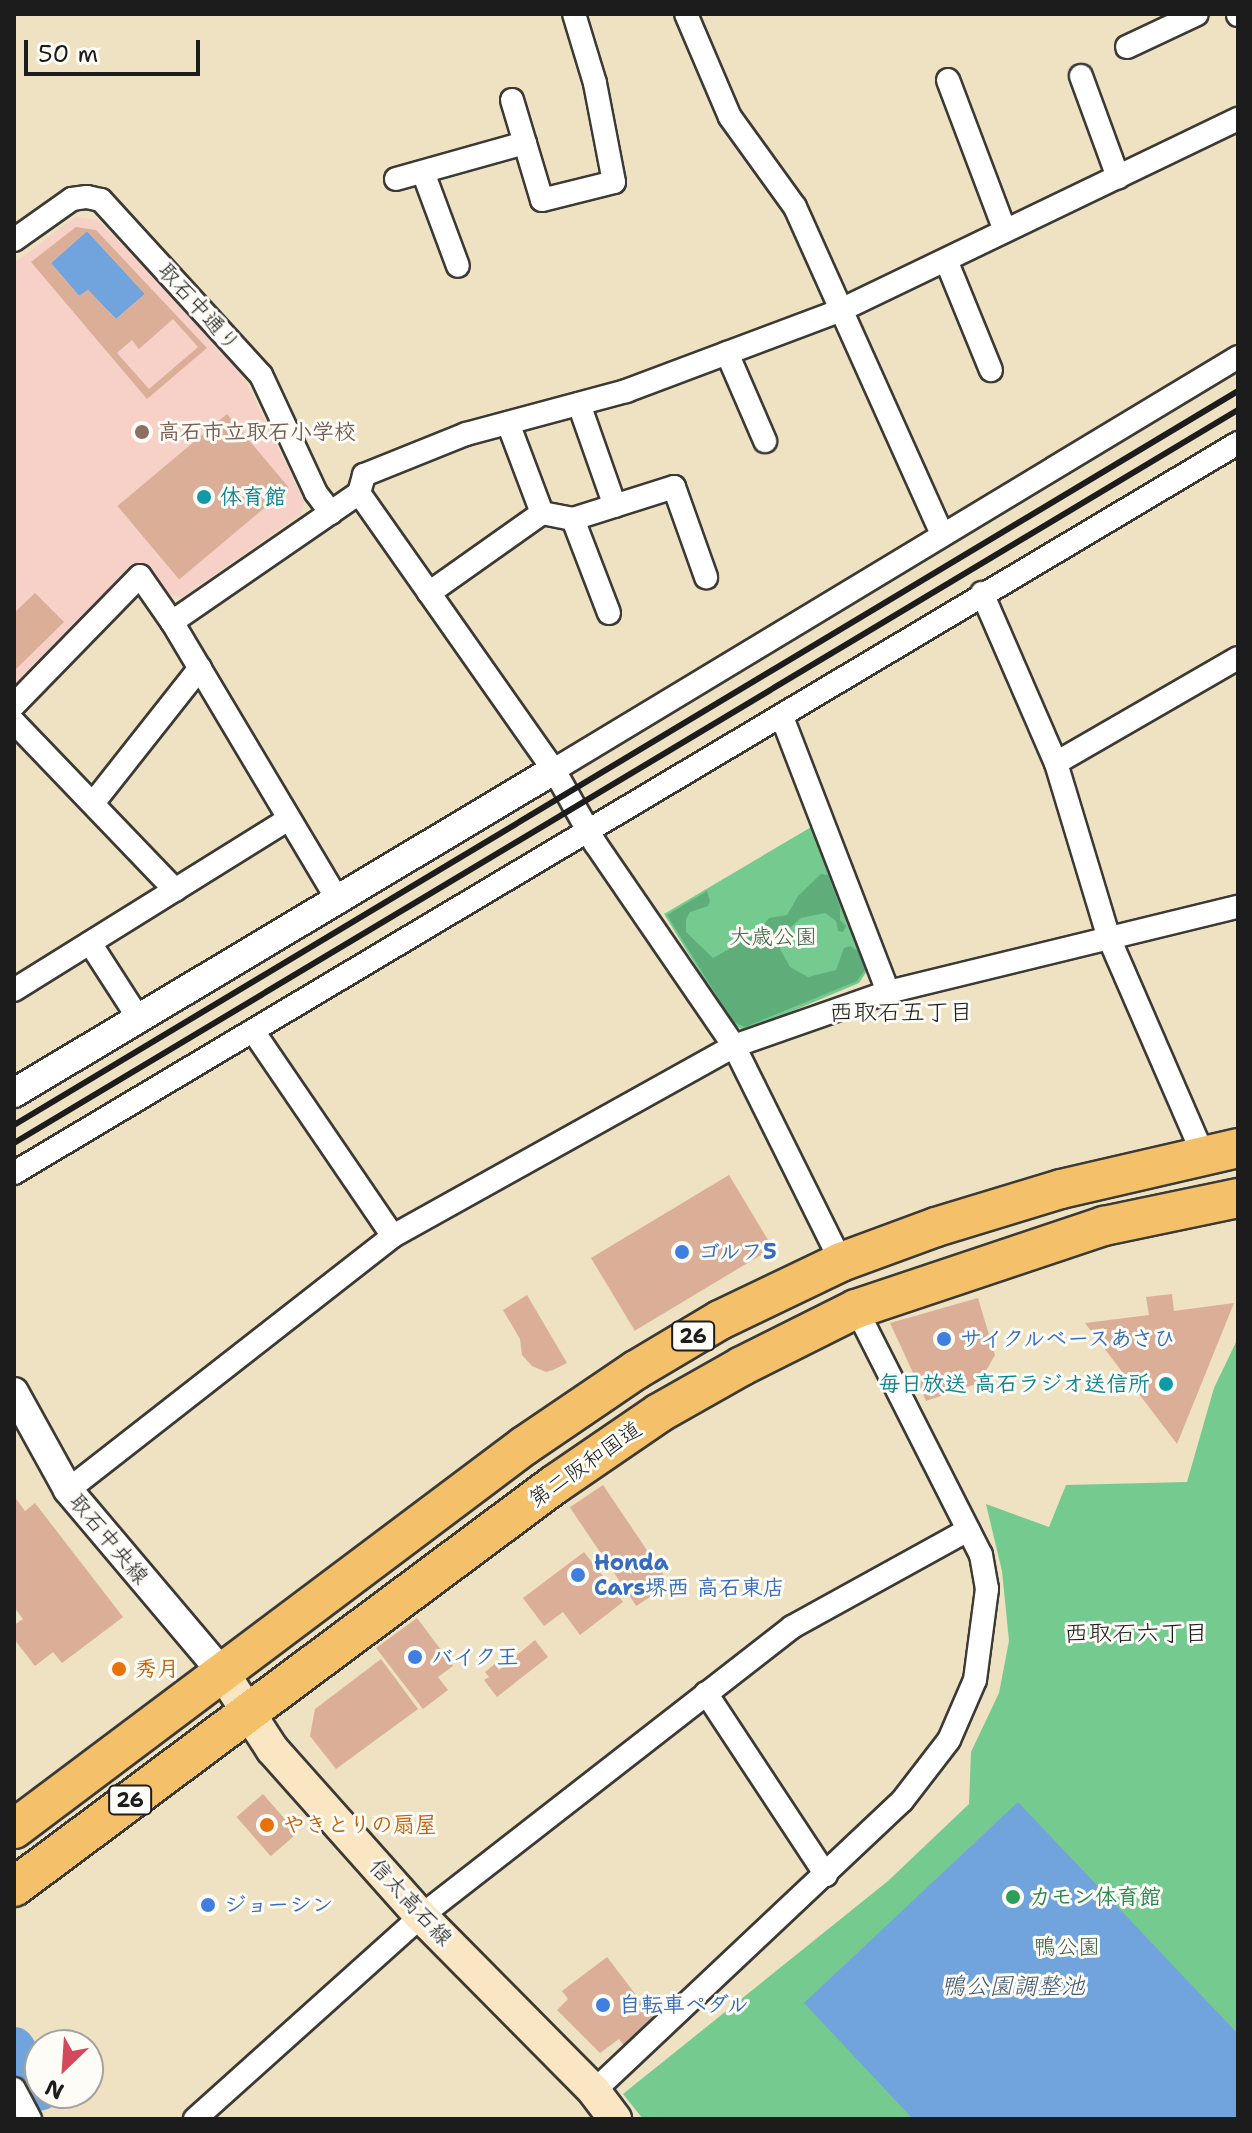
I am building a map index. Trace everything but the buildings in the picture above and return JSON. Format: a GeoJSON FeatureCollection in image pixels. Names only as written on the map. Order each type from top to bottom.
{"type":"FeatureCollection","features":[{"type":"Feature","properties":{"kind":"highway","name":"26"},"geometry":{"type":"LineString","coordinates":[[14,1829],[524,1446],[636,1370],[720,1320],[841,1262],[936,1227],[1061,1189],[1221,1152]]}},
{"type":"Feature","properties":{"kind":"highway","name":"第二阪和国道"},"geometry":{"type":"LineString","coordinates":[[14,1887],[554,1485],[659,1413],[742,1366],[856,1309],[1104,1226],[1238,1198]]}},
{"type":"Feature","properties":{"kind":"main road","name":"信太高石線"},"geometry":{"type":"LineString","coordinates":[[222,1672],[272,1749],[421,1916],[594,2091],[615,2119]]}},
{"type":"Feature","properties":{"kind":"street"},"geometry":{"type":"LineString","coordinates":[[512,100],[542,200],[614,182],[595,83],[574,14]]}},
{"type":"Feature","properties":{"kind":"street"},"geometry":{"type":"LineString","coordinates":[[686,14],[730,117],[795,207],[942,534]]}},
{"type":"Feature","properties":{"kind":"street"},"geometry":{"type":"LineString","coordinates":[[1127,47],[1197,14]]}},
{"type":"Feature","properties":{"kind":"street"},"geometry":{"type":"LineString","coordinates":[[1081,76],[1118,177]]}},
{"type":"Feature","properties":{"kind":"street"},"geometry":{"type":"LineString","coordinates":[[948,80],[1005,231]]}},
{"type":"Feature","properties":{"kind":"street"},"geometry":{"type":"LineString","coordinates":[[172,622],[359,493],[364,475],[466,434],[626,391],[841,310],[1238,119]]}},
{"type":"Feature","properties":{"kind":"street"},"geometry":{"type":"LineString","coordinates":[[396,179],[525,143]]}},
{"type":"Feature","properties":{"kind":"street"},"geometry":{"type":"LineString","coordinates":[[423,172],[458,266]]}},
{"type":"Feature","properties":{"kind":"street","name":"取石中通り"},"geometry":{"type":"LineString","coordinates":[[14,240],[72,199],[87,197],[101,200],[261,375],[316,493],[331,513]]}},
{"type":"Feature","properties":{"kind":"street"},"geometry":{"type":"LineString","coordinates":[[946,260],[991,370]]}},
{"type":"Feature","properties":{"kind":"street"},"geometry":{"type":"LineString","coordinates":[[727,353],[765,441]]}},
{"type":"Feature","properties":{"kind":"street"},"geometry":{"type":"LineString","coordinates":[[14,1093],[339,902],[1238,357]]}},
{"type":"Feature","properties":{"kind":"street"},"geometry":{"type":"LineString","coordinates":[[579,404],[615,506]]}},
{"type":"Feature","properties":{"kind":"street"},"geometry":{"type":"LineString","coordinates":[[508,423],[542,513]]}},
{"type":"Feature","properties":{"kind":"street"},"geometry":{"type":"LineString","coordinates":[[14,1173],[1238,443]]}},
{"type":"Feature","properties":{"kind":"street"},"geometry":{"type":"LineString","coordinates":[[429,593],[542,513],[573,519],[674,487],[706,577]]}},
{"type":"Feature","properties":{"kind":"street"},"geometry":{"type":"LineString","coordinates":[[359,493],[554,770],[595,843],[734,1046],[775,1135],[841,1262]]}},
{"type":"Feature","properties":{"kind":"street"},"geometry":{"type":"LineString","coordinates":[[573,519],[609,613]]}},
{"type":"Feature","properties":{"kind":"street"},"geometry":{"type":"LineString","coordinates":[[14,705],[140,576],[172,622],[339,902]]}},
{"type":"Feature","properties":{"kind":"street"},"geometry":{"type":"LineString","coordinates":[[982,593],[1056,763],[1109,938],[1221,1152]]}},
{"type":"Feature","properties":{"kind":"street"},"geometry":{"type":"LineString","coordinates":[[1056,763],[1238,658]]}},
{"type":"Feature","properties":{"kind":"street"},"geometry":{"type":"LineString","coordinates":[[94,802],[200,668]]}},
{"type":"Feature","properties":{"kind":"street"},"geometry":{"type":"LineString","coordinates":[[782,717],[888,992]]}},
{"type":"Feature","properties":{"kind":"street"},"geometry":{"type":"LineString","coordinates":[[14,722],[94,802],[175,890]]}},
{"type":"Feature","properties":{"kind":"street"},"geometry":{"type":"LineString","coordinates":[[14,990],[289,819]]}},
{"type":"Feature","properties":{"kind":"street"},"geometry":{"type":"LineString","coordinates":[[68,1490],[393,1236],[734,1046],[888,992],[1238,907]]}},
{"type":"Feature","properties":{"kind":"street"},"geometry":{"type":"LineString","coordinates":[[90,943],[139,1019]]}},
{"type":"Feature","properties":{"kind":"street"},"geometry":{"type":"LineString","coordinates":[[253,1031],[393,1236]]}},
{"type":"Feature","properties":{"kind":"street"},"geometry":{"type":"LineString","coordinates":[[594,2091],[826,1875],[927,1771],[949,1740],[975,1680],[987,1589],[981,1555],[856,1309]]}},
{"type":"Feature","properties":{"kind":"street","name":"取石中央線"},"geometry":{"type":"LineString","coordinates":[[14,1392],[68,1490],[222,1672]]}},
{"type":"Feature","properties":{"kind":"street"},"geometry":{"type":"LineString","coordinates":[[195,2119],[421,1916],[792,1627],[968,1530]]}},
{"type":"Feature","properties":{"kind":"street"},"geometry":{"type":"LineString","coordinates":[[706,1693],[826,1875]]}},
{"type":"Feature","properties":{"kind":"street"},"geometry":{"type":"LineString","coordinates":[[14,2089],[30,2119]]}},
{"type":"Feature","properties":{"kind":"shaded area","name":"高石市立取石小学校"},"geometry":{"type":"Polygon","coordinates":[[[75,217],[98,220],[237,363],[304,501],[301,514],[181,598],[169,594],[150,571],[14,690],[14,263],[75,217]]]}},
{"type":"Feature","properties":{"kind":"green space","name":"大歳公園"},"geometry":{"type":"Polygon","coordinates":[[[813,826],[867,971],[859,983],[745,1031],[732,1024],[664,914],[813,826]]]}},
{"type":"Feature","properties":{"kind":"green space"},"geometry":{"type":"Polygon","coordinates":[[[821,874],[828,875],[840,907],[840,920],[846,926],[843,932],[838,931],[836,921],[825,913],[801,918],[782,935],[780,949],[790,967],[808,977],[836,970],[844,948],[850,946],[858,951],[865,970],[857,981],[745,1027],[733,1022],[667,915],[707,891],[708,906],[690,912],[686,919],[686,932],[713,958],[758,933],[769,918],[787,915],[798,896],[821,874]]]}},
{"type":"Feature","properties":{"kind":"green space","name":"鴨公園"},"geometry":{"type":"Polygon","coordinates":[[[1238,1338],[1238,2119],[643,2119],[623,2094],[888,1881],[969,1804],[971,1752],[999,1693],[1009,1641],[1002,1571],[986,1504],[1049,1527],[1066,1485],[1187,1482],[1214,1388],[1238,1338]]]}},
{"type":"Feature","properties":{"kind":"water"},"geometry":{"type":"Polygon","coordinates":[[[87,231],[145,294],[116,319],[88,290],[79,296],[51,263],[87,231]]]}},
{"type":"Feature","properties":{"kind":"water","name":"鴨公園調整池"},"geometry":{"type":"Polygon","coordinates":[[[1018,1802],[1238,2034],[1238,2119],[913,2119],[804,2003],[1018,1802]]]}},
{"type":"Feature","properties":{"kind":"waterway"},"geometry":{"type":"LineString","coordinates":[[14,2048],[24,2064]]}},
{"type":"Feature","properties":{"kind":"railway"},"geometry":{"type":"LineString","coordinates":[[14,1125],[1238,391]]}},
{"type":"Feature","properties":{"kind":"railway"},"geometry":{"type":"LineString","coordinates":[[14,1143],[1238,410]]}},
{"type":"Feature","properties":{"kind":"place","name":"高石市立取石小学校"},"geometry":{"type":"Point","coordinates":[142,432]}},
{"type":"Feature","properties":{"kind":"place","name":"体育館"},"geometry":{"type":"Point","coordinates":[204,497]}},
{"type":"Feature","properties":{"kind":"place","name":"ゴルフ5"},"geometry":{"type":"Point","coordinates":[682,1252]}},
{"type":"Feature","properties":{"kind":"place","name":"サイクルベースあさひ"},"geometry":{"type":"Point","coordinates":[944,1339]}},
{"type":"Feature","properties":{"kind":"place","name":"毎日放送 高石ラジオ送信所"},"geometry":{"type":"Point","coordinates":[1166,1384]}},
{"type":"Feature","properties":{"kind":"place","name":"Honda Cars堺西 高石東店"},"geometry":{"type":"Point","coordinates":[578,1575]}},
{"type":"Feature","properties":{"kind":"place","name":"バイク王"},"geometry":{"type":"Point","coordinates":[415,1657]}},
{"type":"Feature","properties":{"kind":"place","name":"秀月"},"geometry":{"type":"Point","coordinates":[119,1669]}},
{"type":"Feature","properties":{"kind":"place","name":"やきとりの扇屋"},"geometry":{"type":"Point","coordinates":[267,1825]}},
{"type":"Feature","properties":{"kind":"place","name":"カモン体育館"},"geometry":{"type":"Point","coordinates":[1013,1897]}},
{"type":"Feature","properties":{"kind":"place","name":"ジョーシン"},"geometry":{"type":"Point","coordinates":[208,1905]}},
{"type":"Feature","properties":{"kind":"place","name":"自転車ペダル"},"geometry":{"type":"Point","coordinates":[603,2005]}},
{"type":"Feature","properties":{"kind":"district","name":"西取石五丁目"},"geometry":{"type":"Point","coordinates":[901,1013]}},
{"type":"Feature","properties":{"kind":"district","name":"西取石六丁目"},"geometry":{"type":"Point","coordinates":[1136,1634]}}]}
